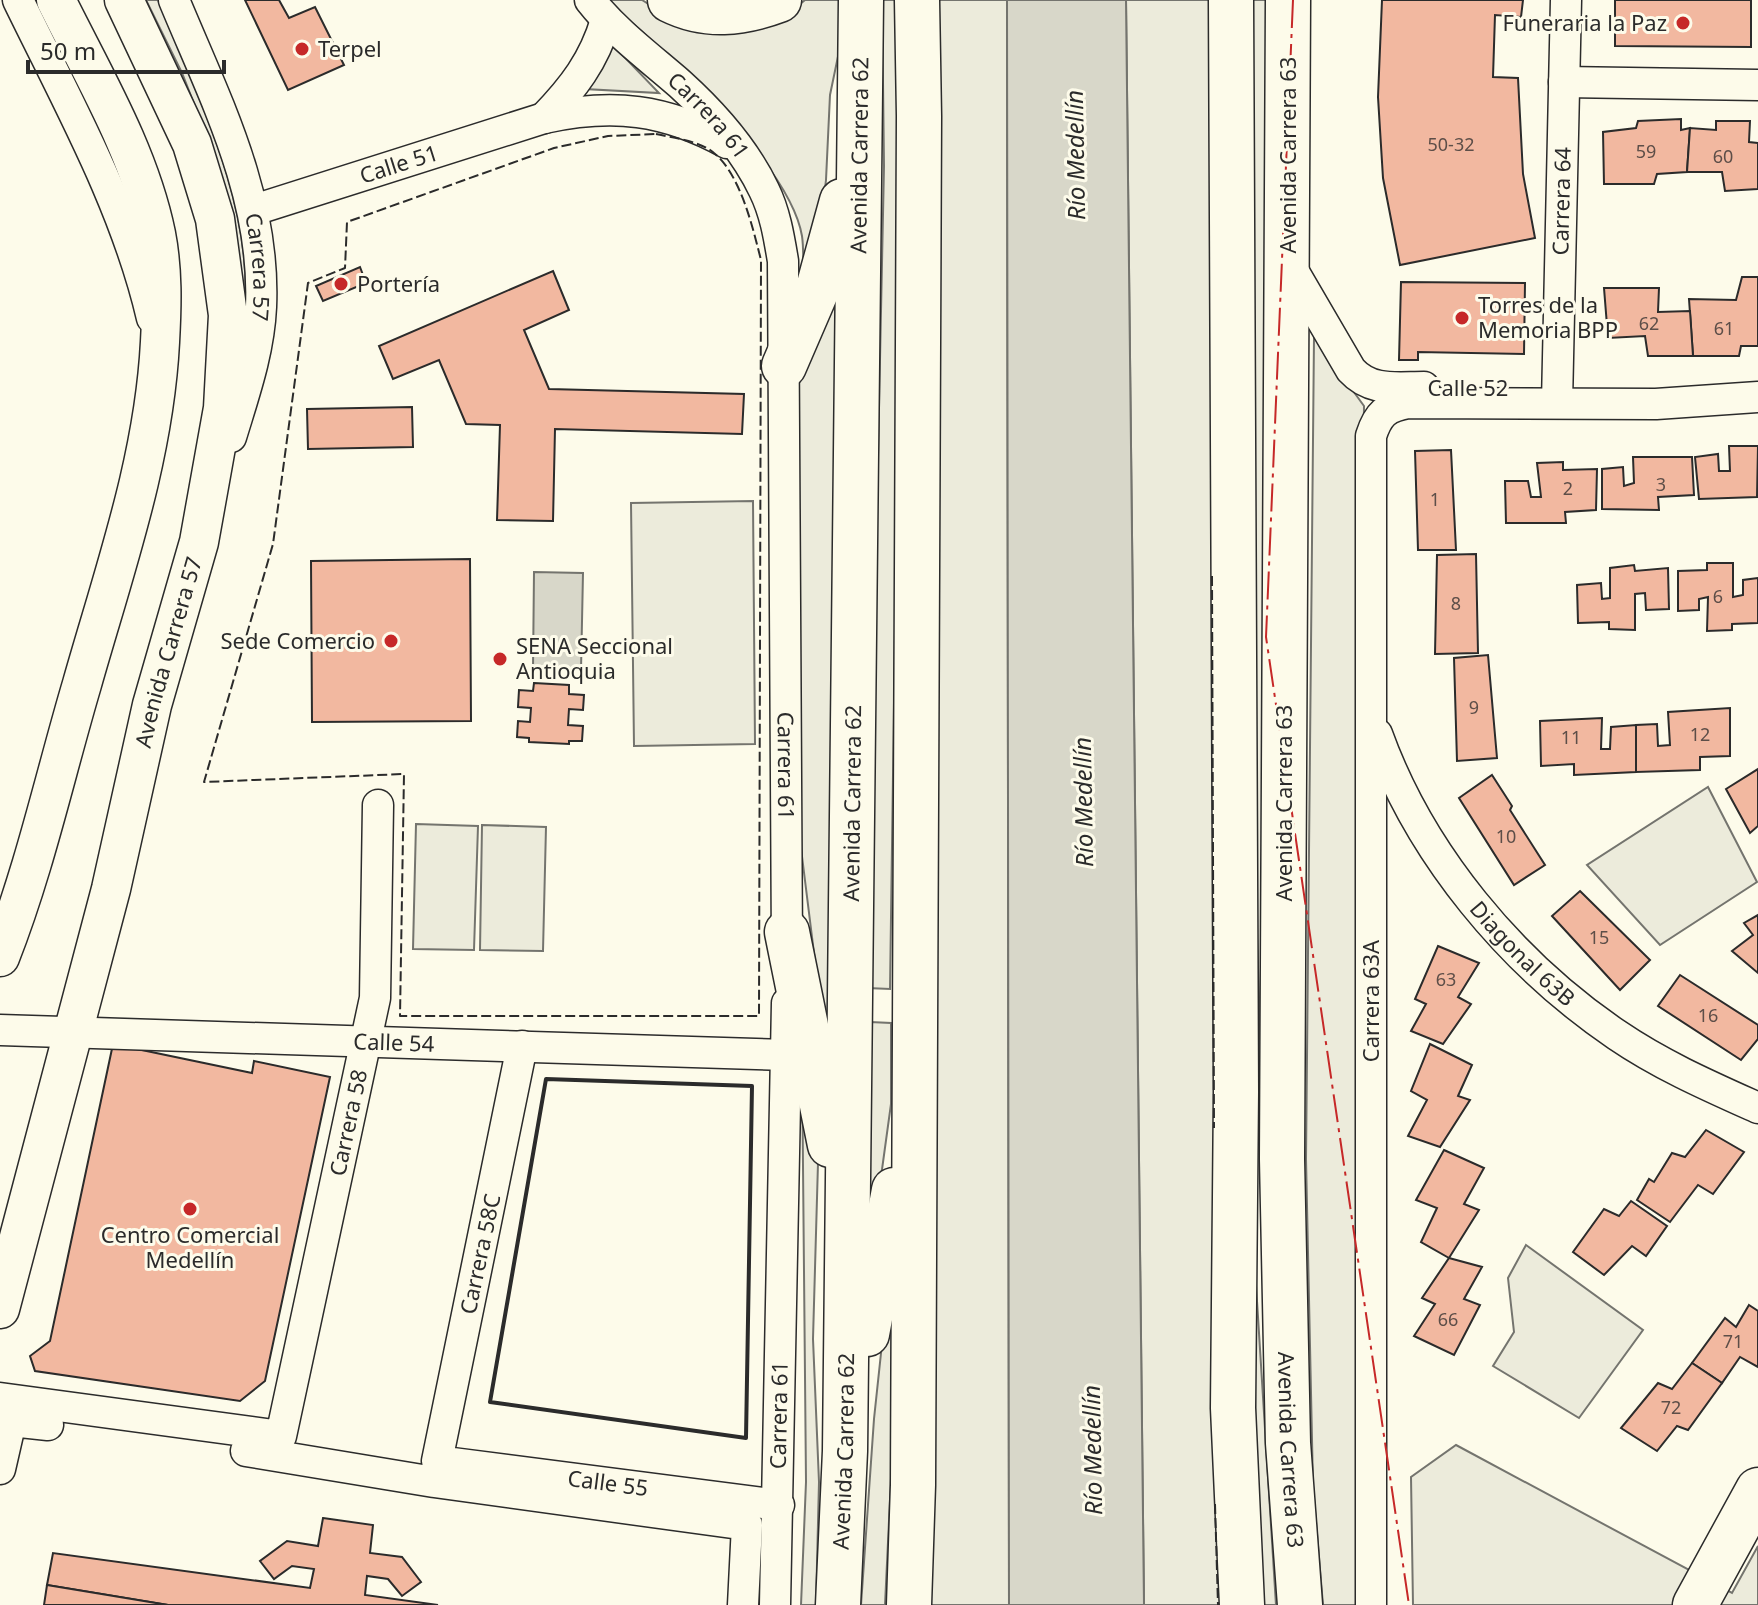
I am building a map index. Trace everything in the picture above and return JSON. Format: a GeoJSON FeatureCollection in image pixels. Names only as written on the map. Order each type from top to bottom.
{"type":"FeatureCollection","features":[{"type":"Feature","properties":{"kind":"highway"},"geometry":{"type":"LineString","coordinates":[[670,0],[714,14],[752,10],[779,0]]}},
{"type":"Feature","properties":{"kind":"highway","name":"Avenida Carrera 62"},"geometry":{"type":"LineString","coordinates":[[838,1605],[845,1451],[861,0]]}},
{"type":"Feature","properties":{"kind":"highway"},"geometry":{"type":"LineString","coordinates":[[909,1605],[913,1485],[917,0]]}},
{"type":"Feature","properties":{"kind":"highway"},"geometry":{"type":"LineString","coordinates":[[1231,0],[1236,1092],[1233,1408],[1242,1605]]}},
{"type":"Feature","properties":{"kind":"highway","name":"Avenida Carrera 63"},"geometry":{"type":"LineString","coordinates":[[1288,0],[1283,1272],[1288,1443],[1300,1605]]}},
{"type":"Feature","properties":{"kind":"highway"},"geometry":{"type":"LineString","coordinates":[[1288,74],[1309,0]]}},
{"type":"Feature","properties":{"kind":"highway"},"geometry":{"type":"LineString","coordinates":[[784,366],[819,285],[833,241],[860,112]]}},
{"type":"Feature","properties":{"kind":"highway"},"geometry":{"type":"LineString","coordinates":[[787,932],[847,1233]]}},
{"type":"Feature","properties":{"kind":"highway"},"geometry":{"type":"LineString","coordinates":[[845,1451],[914,1085]]}},
{"type":"Feature","properties":{"kind":"highway"},"geometry":{"type":"LineString","coordinates":[[1236,1092],[1283,1272]]}},
{"type":"Feature","properties":{"kind":"highway"},"geometry":{"type":"LineString","coordinates":[[1695,1605],[1758,1490]]}},
{"type":"Feature","properties":{"kind":"main road"},"geometry":{"type":"LineString","coordinates":[[0,957],[27,884],[140,483],[156,401],[159,365],[161,266],[147,196],[122,135],[56,0]]}},
{"type":"Feature","properties":{"kind":"main road","name":"Avenida Carrera 57"},"geometry":{"type":"LineString","coordinates":[[0,1309],[111,889],[152,705],[199,542],[224,394],[228,315],[215,219],[197,157],[124,0]]}},
{"type":"Feature","properties":{"kind":"street"},"geometry":{"type":"LineString","coordinates":[[18,0],[116,205],[143,282],[156,336],[159,365]]}},
{"type":"Feature","properties":{"kind":"street","name":"Carrera 57"},"geometry":{"type":"LineString","coordinates":[[174,0],[231,137],[254,210],[262,262],[258,339],[199,542]]}},
{"type":"Feature","properties":{"kind":"street","name":"Carrera 64"},"geometry":{"type":"LineString","coordinates":[[1557,396],[1566,0]]}},
{"type":"Feature","properties":{"kind":"street","name":"Calle 51"},"geometry":{"type":"LineString","coordinates":[[544,118],[574,87],[589,65],[598,10]]}},
{"type":"Feature","properties":{"kind":"street","name":"Carrera 61"},"geometry":{"type":"LineString","coordinates":[[598,10],[683,86],[741,151],[764,190],[777,226],[783,261],[787,932],[775,1605]]}},
{"type":"Feature","properties":{"kind":"street"},"geometry":{"type":"LineString","coordinates":[[1564,82],[1758,85]]}},
{"type":"Feature","properties":{"kind":"street","name":"Calle 51"},"geometry":{"type":"LineString","coordinates":[[254,210],[544,118],[576,111],[609,108],[675,119],[741,151]]}},
{"type":"Feature","properties":{"kind":"street","name":"Calle 52"},"geometry":{"type":"LineString","coordinates":[[1287,260],[1351,370],[1368,384],[1557,396]]}},
{"type":"Feature","properties":{"kind":"street","name":"Calle 52"},"geometry":{"type":"LineString","coordinates":[[1392,406],[1656,389],[1717,398],[1758,397]]}},
{"type":"Feature","properties":{"kind":"street","name":"Carrera 63A"},"geometry":{"type":"LineString","coordinates":[[1371,1605],[1371,436],[1382,412],[1392,406]]}},
{"type":"Feature","properties":{"kind":"street","name":"Diagonal 63B"},"geometry":{"type":"LineString","coordinates":[[1371,717],[1401,792],[1419,826],[1503,935],[1552,984],[1617,1034],[1687,1076],[1758,1108]]}},
{"type":"Feature","properties":{"kind":"street","name":"Carrera 58"},"geometry":{"type":"LineString","coordinates":[[0,1398],[281,1436],[377,980],[378,805]]}},
{"type":"Feature","properties":{"kind":"street","name":"Calle 54"},"geometry":{"type":"LineString","coordinates":[[0,1030],[786,1055]]}},
{"type":"Feature","properties":{"kind":"street","name":"Carrera 58C"},"geometry":{"type":"LineString","coordinates":[[437,1461],[522,1046]]}},
{"type":"Feature","properties":{"kind":"street"},"geometry":{"type":"LineString","coordinates":[[0,1469],[11,1421],[304,1459],[426,1481],[747,1525],[743,1605]]}},
{"type":"Feature","properties":{"kind":"street","name":"Calle 55"},"geometry":{"type":"LineString","coordinates":[[437,1461],[779,1505]]}},
{"type":"Feature","properties":{"kind":"shaded area"},"geometry":{"type":"Polygon","coordinates":[[[146,0],[158,0],[219,150],[240,228],[245,268],[245,308],[218,165],[182,73],[146,0]]]}},
{"type":"Feature","properties":{"kind":"shaded area"},"geometry":{"type":"Polygon","coordinates":[[[606,0],[642,0],[666,15],[799,5],[805,0],[840,0],[841,42],[830,95],[826,180],[817,253],[802,304],[802,236],[792,207],[774,175],[749,142],[689,76],[606,0]]]}},
{"type":"Feature","properties":{"kind":"shaded area"},"geometry":{"type":"Polygon","coordinates":[[[882,0],[900,0],[890,989],[867,988],[884,166],[882,0]]]}},
{"type":"Feature","properties":{"kind":"shaded area"},"geometry":{"type":"Polygon","coordinates":[[[935,0],[1007,0],[1009,1605],[927,1605],[935,0]]]}},
{"type":"Feature","properties":{"kind":"shaded area"},"geometry":{"type":"Polygon","coordinates":[[[1126,0],[1220,0],[1228,1605],[1144,1605],[1126,0]]]}},
{"type":"Feature","properties":{"kind":"shaded area"},"geometry":{"type":"Polygon","coordinates":[[[1245,0],[1272,0],[1264,1143],[1255,880],[1245,0]]]}},
{"type":"Feature","properties":{"kind":"shaded area"},"geometry":{"type":"Polygon","coordinates":[[[609,41],[659,93],[585,89],[609,41]]]}},
{"type":"Feature","properties":{"kind":"shaded area"},"geometry":{"type":"Polygon","coordinates":[[[841,261],[827,1058],[796,808],[792,398],[841,261]]]}},
{"type":"Feature","properties":{"kind":"shaded area"},"geometry":{"type":"Polygon","coordinates":[[[1314,337],[1364,406],[1360,874],[1362,1605],[1323,1605],[1313,1486],[1306,1159],[1314,337]]]}},
{"type":"Feature","properties":{"kind":"shaded area"},"geometry":{"type":"Polygon","coordinates":[[[753,501],[755,744],[634,746],[631,503],[753,501]]]}},
{"type":"Feature","properties":{"kind":"shaded area"},"geometry":{"type":"Polygon","coordinates":[[[1708,787],[1757,882],[1660,945],[1587,865],[1708,787]]]}},
{"type":"Feature","properties":{"kind":"shaded area"},"geometry":{"type":"Polygon","coordinates":[[[416,824],[478,826],[474,950],[413,949],[416,824]]]}},
{"type":"Feature","properties":{"kind":"shaded area"},"geometry":{"type":"Polygon","coordinates":[[[482,825],[546,827],[543,951],[480,950],[482,825]]]}},
{"type":"Feature","properties":{"kind":"shaded area"},"geometry":{"type":"Polygon","coordinates":[[[870,1022],[891,1023],[891,1104],[870,1257],[870,1022]]]}},
{"type":"Feature","properties":{"kind":"shaded area"},"geometry":{"type":"Polygon","coordinates":[[[802,1061],[818,1163],[813,1339],[819,1482],[816,1605],[801,1605],[806,1482],[802,1061]]]}},
{"type":"Feature","properties":{"kind":"shaded area"},"geometry":{"type":"Polygon","coordinates":[[[1526,1245],[1643,1330],[1579,1418],[1493,1366],[1514,1332],[1508,1278],[1526,1245]]]}},
{"type":"Feature","properties":{"kind":"shaded area"},"geometry":{"type":"Polygon","coordinates":[[[892,1250],[892,1458],[885,1605],[861,1605],[874,1419],[892,1250]]]}},
{"type":"Feature","properties":{"kind":"shaded area"},"geometry":{"type":"Polygon","coordinates":[[[1254,1253],[1276,1605],[1260,1605],[1256,1525],[1254,1253]]]}},
{"type":"Feature","properties":{"kind":"shaded area"},"geometry":{"type":"Polygon","coordinates":[[[1456,1445],[1732,1593],[1758,1546],[1758,1605],[1413,1605],[1411,1477],[1456,1445]]]}},
{"type":"Feature","properties":{"kind":"water","name":"Río Medellín"},"geometry":{"type":"Polygon","coordinates":[[[1007,0],[1126,0],[1144,1605],[1009,1605],[1007,0]]]}},
{"type":"Feature","properties":{"kind":"water"},"geometry":{"type":"Polygon","coordinates":[[[534,572],[583,573],[581,670],[533,669],[534,572]]]}},
{"type":"Feature","properties":{"kind":"building","name":"Terpel"},"geometry":{"type":"Polygon","coordinates":[[[245,0],[279,0],[289,18],[315,7],[344,65],[288,90],[245,0]]]}},
{"type":"Feature","properties":{"kind":"building"},"geometry":{"type":"Polygon","coordinates":[[[1382,0],[1523,0],[1521,17],[1495,15],[1493,77],[1518,78],[1523,174],[1535,238],[1400,265],[1383,178],[1378,97],[1382,0]]]}},
{"type":"Feature","properties":{"kind":"building","name":"Funeraria la Paz"},"geometry":{"type":"Polygon","coordinates":[[[1615,0],[1751,0],[1751,47],[1615,46],[1615,0]]]}},
{"type":"Feature","properties":{"kind":"building"},"geometry":{"type":"Polygon","coordinates":[[[1681,119],[1681,130],[1690,128],[1687,172],[1657,174],[1654,184],[1604,184],[1603,132],[1636,128],[1638,121],[1681,119]]]}},
{"type":"Feature","properties":{"kind":"building"},"geometry":{"type":"Polygon","coordinates":[[[1716,121],[1750,121],[1749,142],[1758,143],[1758,189],[1725,191],[1722,172],[1687,172],[1690,128],[1716,130],[1716,121]]]}},
{"type":"Feature","properties":{"kind":"building","name":"Portería"},"geometry":{"type":"Polygon","coordinates":[[[360,267],[366,283],[323,301],[316,286],[360,267]]]}},
{"type":"Feature","properties":{"kind":"building"},"geometry":{"type":"Polygon","coordinates":[[[553,271],[569,310],[524,330],[549,389],[744,394],[742,434],[555,429],[553,521],[497,520],[500,425],[466,424],[439,360],[393,379],[379,346],[553,271]]]}},
{"type":"Feature","properties":{"kind":"building"},"geometry":{"type":"Polygon","coordinates":[[[1742,277],[1758,277],[1758,346],[1741,346],[1739,356],[1693,356],[1689,299],[1736,300],[1742,277]]]}},
{"type":"Feature","properties":{"kind":"building","name":"Torres de la Memoria BPP"},"geometry":{"type":"Polygon","coordinates":[[[1401,282],[1525,283],[1524,354],[1418,352],[1418,360],[1399,360],[1401,282]]]}},
{"type":"Feature","properties":{"kind":"building"},"geometry":{"type":"Polygon","coordinates":[[[1604,288],[1659,288],[1658,312],[1690,311],[1693,356],[1648,356],[1645,336],[1608,338],[1604,288]]]}},
{"type":"Feature","properties":{"kind":"building"},"geometry":{"type":"Polygon","coordinates":[[[412,407],[413,447],[308,449],[307,409],[412,407]]]}},
{"type":"Feature","properties":{"kind":"building"},"geometry":{"type":"Polygon","coordinates":[[[1729,446],[1758,446],[1757,497],[1699,499],[1695,457],[1718,454],[1719,471],[1730,471],[1729,446]]]}},
{"type":"Feature","properties":{"kind":"building"},"geometry":{"type":"Polygon","coordinates":[[[1451,450],[1456,550],[1418,550],[1415,451],[1451,450]]]}},
{"type":"Feature","properties":{"kind":"building"},"geometry":{"type":"Polygon","coordinates":[[[1633,457],[1692,457],[1694,495],[1658,497],[1659,510],[1602,509],[1602,469],[1623,467],[1624,486],[1634,483],[1633,457]]]}},
{"type":"Feature","properties":{"kind":"building"},"geometry":{"type":"Polygon","coordinates":[[[1563,462],[1563,470],[1597,469],[1596,510],[1565,512],[1566,523],[1506,523],[1505,481],[1528,481],[1531,497],[1541,497],[1537,463],[1563,462]]]}},
{"type":"Feature","properties":{"kind":"building"},"geometry":{"type":"Polygon","coordinates":[[[1476,554],[1478,653],[1435,654],[1437,555],[1476,554]]]}},
{"type":"Feature","properties":{"kind":"building","name":"Sede Comercio"},"geometry":{"type":"Polygon","coordinates":[[[470,559],[471,721],[312,722],[311,561],[470,559]]]}},
{"type":"Feature","properties":{"kind":"building"},"geometry":{"type":"Polygon","coordinates":[[[1707,563],[1733,563],[1733,597],[1743,595],[1743,580],[1758,578],[1758,623],[1732,624],[1732,630],[1707,631],[1708,597],[1699,599],[1699,610],[1678,611],[1678,571],[1707,570],[1707,563]]]}},
{"type":"Feature","properties":{"kind":"building"},"geometry":{"type":"Polygon","coordinates":[[[1634,565],[1635,571],[1668,568],[1669,609],[1646,610],[1645,593],[1635,594],[1635,630],[1609,629],[1609,622],[1578,623],[1577,585],[1601,583],[1602,599],[1610,598],[1610,568],[1634,565]]]}},
{"type":"Feature","properties":{"kind":"building"},"geometry":{"type":"Polygon","coordinates":[[[1488,655],[1497,758],[1457,761],[1454,658],[1488,655]]]}},
{"type":"Feature","properties":{"kind":"building"},"geometry":{"type":"Polygon","coordinates":[[[534,683],[569,685],[569,694],[584,695],[583,710],[569,709],[568,725],[583,726],[582,741],[569,741],[569,744],[529,742],[529,738],[517,737],[518,721],[530,722],[531,708],[518,707],[519,690],[533,691],[534,683]]]}},
{"type":"Feature","properties":{"kind":"building"},"geometry":{"type":"Polygon","coordinates":[[[1730,708],[1730,756],[1700,757],[1700,770],[1636,772],[1636,725],[1657,724],[1658,746],[1670,745],[1668,712],[1730,708]]]}},
{"type":"Feature","properties":{"kind":"building"},"geometry":{"type":"Polygon","coordinates":[[[1602,718],[1601,749],[1610,749],[1611,727],[1636,725],[1636,772],[1574,775],[1574,764],[1541,766],[1540,721],[1602,718]]]}},
{"type":"Feature","properties":{"kind":"building"},"geometry":{"type":"Polygon","coordinates":[[[1758,769],[1758,826],[1750,833],[1726,789],[1758,769]]]}},
{"type":"Feature","properties":{"kind":"building"},"geometry":{"type":"Polygon","coordinates":[[[1492,775],[1545,865],[1514,885],[1459,798],[1492,775]]]}},
{"type":"Feature","properties":{"kind":"building"},"geometry":{"type":"Polygon","coordinates":[[[1580,891],[1650,960],[1620,990],[1552,916],[1580,891]]]}},
{"type":"Feature","properties":{"kind":"building"},"geometry":{"type":"Polygon","coordinates":[[[1758,915],[1758,973],[1732,951],[1753,935],[1744,923],[1758,915]]]}},
{"type":"Feature","properties":{"kind":"building"},"geometry":{"type":"Polygon","coordinates":[[[1438,946],[1479,963],[1458,997],[1471,1004],[1443,1044],[1411,1031],[1426,1004],[1415,999],[1438,946]]]}},
{"type":"Feature","properties":{"kind":"building"},"geometry":{"type":"Polygon","coordinates":[[[1680,975],[1758,1025],[1758,1039],[1741,1060],[1658,1006],[1680,975]]]}},
{"type":"Feature","properties":{"kind":"building","name":"Centro Comercial Medellín"},"geometry":{"type":"Polygon","coordinates":[[[113,1044],[252,1073],[254,1061],[330,1077],[265,1381],[240,1401],[35,1371],[30,1356],[50,1341],[113,1044]]]}},
{"type":"Feature","properties":{"kind":"building"},"geometry":{"type":"Polygon","coordinates":[[[1430,1044],[1472,1065],[1458,1096],[1470,1100],[1440,1147],[1408,1136],[1427,1100],[1411,1091],[1430,1044]]]}},
{"type":"Feature","properties":{"kind":"building"},"geometry":{"type":"Polygon","coordinates":[[[1706,1130],[1744,1152],[1713,1194],[1698,1185],[1670,1222],[1637,1200],[1649,1179],[1654,1182],[1672,1153],[1685,1157],[1706,1130]]]}},
{"type":"Feature","properties":{"kind":"building"},"geometry":{"type":"Polygon","coordinates":[[[1444,1150],[1484,1168],[1464,1204],[1479,1210],[1449,1258],[1421,1242],[1437,1208],[1416,1200],[1444,1150]]]}},
{"type":"Feature","properties":{"kind":"building"},"geometry":{"type":"Polygon","coordinates":[[[1631,1201],[1667,1226],[1646,1256],[1632,1246],[1604,1275],[1573,1252],[1604,1209],[1619,1216],[1631,1201]]]}},
{"type":"Feature","properties":{"kind":"building"},"geometry":{"type":"Polygon","coordinates":[[[1449,1258],[1482,1267],[1464,1299],[1480,1305],[1454,1355],[1414,1336],[1435,1304],[1422,1298],[1449,1258]]]}},
{"type":"Feature","properties":{"kind":"building"},"geometry":{"type":"Polygon","coordinates":[[[1749,1305],[1758,1311],[1758,1367],[1740,1357],[1722,1383],[1692,1363],[1725,1318],[1736,1327],[1749,1305]]]}},
{"type":"Feature","properties":{"kind":"building"},"geometry":{"type":"Polygon","coordinates":[[[1692,1363],[1722,1383],[1688,1430],[1677,1426],[1657,1451],[1621,1428],[1658,1383],[1672,1389],[1692,1363]]]}},
{"type":"Feature","properties":{"kind":"building"},"geometry":{"type":"Polygon","coordinates":[[[323,1518],[373,1525],[370,1553],[402,1557],[421,1582],[402,1596],[388,1579],[367,1576],[365,1595],[438,1605],[168,1605],[47,1585],[53,1553],[310,1588],[314,1569],[292,1566],[274,1579],[260,1561],[287,1541],[318,1546],[323,1518]]]}},
{"type":"Feature","properties":{"kind":"building"},"geometry":{"type":"Polygon","coordinates":[[[47,1585],[168,1605],[44,1605],[47,1585]]]}},
{"type":"Feature","properties":{"kind":"fence"},"geometry":{"type":"LineString","coordinates":[[656,134],[702,146],[723,163],[745,203],[761,260],[759,1016],[400,1016],[404,774],[204,782],[273,544],[308,283],[345,268],[347,222],[554,148],[608,136],[656,134]]}},
{"type":"Feature","properties":{"kind":"fence"},"geometry":{"type":"LineString","coordinates":[[1212,576],[1214,1128]]}},
{"type":"Feature","properties":{"kind":"fence"},"geometry":{"type":"LineString","coordinates":[[1215,1504],[1218,1605]]}},
{"type":"Feature","properties":{"kind":"wall"},"geometry":{"type":"LineString","coordinates":[[546,1079],[752,1086],[746,1438],[490,1402],[546,1079]]}},
{"type":"Feature","properties":{"kind":"power"},"geometry":{"type":"LineString","coordinates":[[1293,0],[1266,637],[1409,1605]]}},
{"type":"Feature","properties":{"kind":"place","name":"Funeraria la Paz"},"geometry":{"type":"Point","coordinates":[1683,23]}},
{"type":"Feature","properties":{"kind":"place","name":"Terpel"},"geometry":{"type":"Point","coordinates":[302,49]}},
{"type":"Feature","properties":{"kind":"place","name":"Portería"},"geometry":{"type":"Point","coordinates":[341,284]}},
{"type":"Feature","properties":{"kind":"place","name":"Torres de la Memoria BPP"},"geometry":{"type":"Point","coordinates":[1462,318]}},
{"type":"Feature","properties":{"kind":"place","name":"Sede Comercio"},"geometry":{"type":"Point","coordinates":[391,641]}},
{"type":"Feature","properties":{"kind":"place","name":"SENA Seccional Antioquia"},"geometry":{"type":"Point","coordinates":[500,659]}},
{"type":"Feature","properties":{"kind":"place","name":"Centro Comercial Medellín"},"geometry":{"type":"Point","coordinates":[190,1209]}}]}
